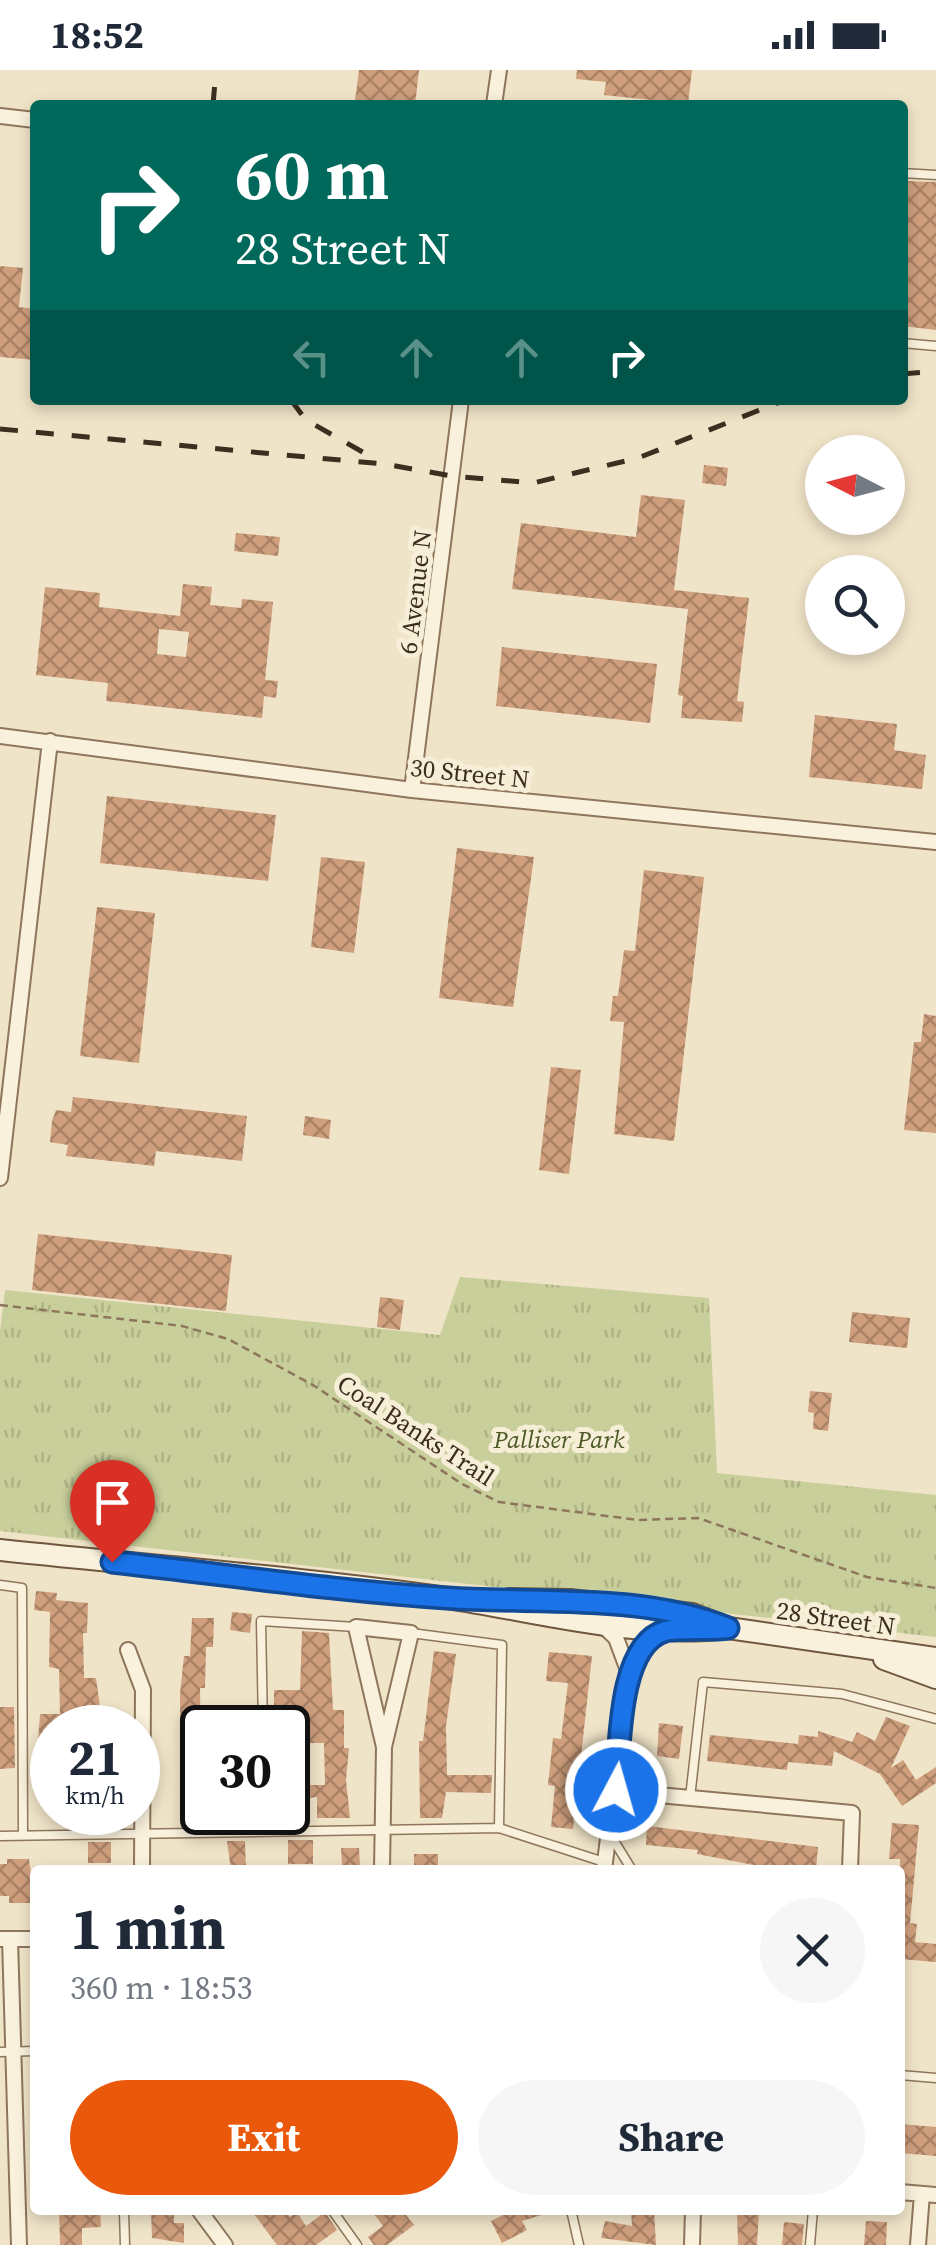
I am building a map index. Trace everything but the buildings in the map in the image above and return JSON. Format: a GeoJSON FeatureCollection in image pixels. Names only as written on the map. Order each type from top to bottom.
{"type":"FeatureCollection","features":[{"type":"Feature","properties":{"kind":"main road","name":"28 Street N"},"geometry":{"type":"LineString","coordinates":[[0,1550],[447,1598],[600,1623],[666,1630],[728,1628],[936,1658]]}},
{"type":"Feature","properties":{"kind":"main road","name":"28 Street N"},"geometry":{"type":"LineString","coordinates":[[447,1598],[570,1600],[692,1614],[728,1628]]}},
{"type":"Feature","properties":{"kind":"main road"},"geometry":{"type":"LineString","coordinates":[[840,1642],[936,1678]]}},
{"type":"Feature","properties":{"kind":"street"},"geometry":{"type":"LineString","coordinates":[[495,100],[499,70]]}},
{"type":"Feature","properties":{"kind":"street"},"geometry":{"type":"LineString","coordinates":[[0,116],[30,119]]}},
{"type":"Feature","properties":{"kind":"street","name":"6 Avenue N"},"geometry":{"type":"LineString","coordinates":[[412,790],[459,405]]}},
{"type":"Feature","properties":{"kind":"street","name":"30 Street N"},"geometry":{"type":"LineString","coordinates":[[0,736],[412,790],[936,842]]}},
{"type":"Feature","properties":{"kind":"street"},"geometry":{"type":"LineString","coordinates":[[0,1178],[50,741]]}},
{"type":"Feature","properties":{"kind":"street"},"geometry":{"type":"LineString","coordinates":[[600,1623],[616,1638],[628,1673]]}},
{"type":"Feature","properties":{"kind":"street"},"geometry":{"type":"LineString","coordinates":[[382,1865],[384,1747],[356,1627],[411,1634],[384,1747]]}},
{"type":"Feature","properties":{"kind":"street"},"geometry":{"type":"LineString","coordinates":[[605,1865],[628,1673],[640,1651],[666,1630]]}},
{"type":"Feature","properties":{"kind":"street"},"geometry":{"type":"LineString","coordinates":[[128,1650],[143,1690],[143,1705]]}},
{"type":"Feature","properties":{"kind":"street"},"geometry":{"type":"LineString","coordinates":[[616,1790],[852,1813],[850,1865]]}},
{"type":"Feature","properties":{"kind":"street"},"geometry":{"type":"LineString","coordinates":[[142,1835],[142,1865]]}},
{"type":"Feature","properties":{"kind":"street"},"geometry":{"type":"LineString","coordinates":[[5,1939],[7,2052],[19,2245]]}},
{"type":"Feature","properties":{"kind":"street"},"geometry":{"type":"LineString","coordinates":[[17,2168],[30,2168]]}},
{"type":"Feature","properties":{"kind":"street"},"geometry":{"type":"LineString","coordinates":[[918,2245],[929,2195]]}},
{"type":"Feature","properties":{"kind":"street"},"geometry":{"type":"LineString","coordinates":[[203,2215],[225,2245]]}},
{"type":"Feature","properties":{"kind":"street"},"geometry":{"type":"LineString","coordinates":[[692,2245],[693,2215]]}},
{"type":"Feature","properties":{"kind":"lane"},"geometry":{"type":"LineString","coordinates":[[908,173],[936,175]]}},
{"type":"Feature","properties":{"kind":"lane"},"geometry":{"type":"LineString","coordinates":[[908,344],[936,346]]}},
{"type":"Feature","properties":{"kind":"lane"},"geometry":{"type":"LineString","coordinates":[[0,1586],[22,1588],[23,1835]]}},
{"type":"Feature","properties":{"kind":"lane"},"geometry":{"type":"LineString","coordinates":[[262,1705],[262,1621],[356,1627]]}},
{"type":"Feature","properties":{"kind":"lane"},"geometry":{"type":"LineString","coordinates":[[411,1634],[502,1646],[500,1828]]}},
{"type":"Feature","properties":{"kind":"lane"},"geometry":{"type":"LineString","coordinates":[[690,1798],[703,1682],[842,1694],[936,1719]]}},
{"type":"Feature","properties":{"kind":"lane"},"geometry":{"type":"LineString","coordinates":[[310,1832],[500,1828],[602,1865]]}},
{"type":"Feature","properties":{"kind":"lane"},"geometry":{"type":"LineString","coordinates":[[0,1836],[30,1835]]}},
{"type":"Feature","properties":{"kind":"lane"},"geometry":{"type":"LineString","coordinates":[[611,1836],[629,1865]]}},
{"type":"Feature","properties":{"kind":"lane"},"geometry":{"type":"LineString","coordinates":[[905,2076],[936,2078]]}},
{"type":"Feature","properties":{"kind":"lane"},"geometry":{"type":"LineString","coordinates":[[124,2215],[124,2245]]}},
{"type":"Feature","properties":{"kind":"lane"},"geometry":{"type":"LineString","coordinates":[[336,2215],[357,2245]]}},
{"type":"Feature","properties":{"kind":"lane"},"geometry":{"type":"LineString","coordinates":[[571,2215],[579,2245]]}},
{"type":"Feature","properties":{"kind":"lane"},"geometry":{"type":"LineString","coordinates":[[810,2245],[812,2215]]}},
{"type":"Feature","properties":{"kind":"path","name":"Coal Banks Trail"},"geometry":{"type":"LineString","coordinates":[[0,1305],[182,1326],[239,1344],[313,1385],[482,1496],[499,1502],[638,1520],[698,1518],[867,1577],[936,1588]]}},
{"type":"Feature","properties":{"kind":"green space","name":"Palliser Park"},"geometry":{"type":"Polygon","coordinates":[[[460,1277],[709,1298],[717,1473],[936,1495],[936,1637],[0,1531],[0,1331],[5,1290],[440,1335],[460,1277]]]}},
{"type":"Feature","properties":{"kind":"railway"},"geometry":{"type":"LineString","coordinates":[[213,100],[216,70]]}},
{"type":"Feature","properties":{"kind":"railway"},"geometry":{"type":"LineString","coordinates":[[908,373],[936,371]]}},
{"type":"Feature","properties":{"kind":"railway"},"geometry":{"type":"LineString","coordinates":[[295,405],[306,420],[375,459]]}},
{"type":"Feature","properties":{"kind":"railway"},"geometry":{"type":"LineString","coordinates":[[0,429],[384,464],[452,476],[533,483],[638,458],[772,405]]}},
{"type":"Feature","properties":{"kind":"route"},"geometry":{"type":"LineString","coordinates":[[112,1562],[447,1598],[570,1600],[692,1614],[728,1628],[686,1633],[666,1630],[640,1651],[628,1673],[616,1790]]}}]}
